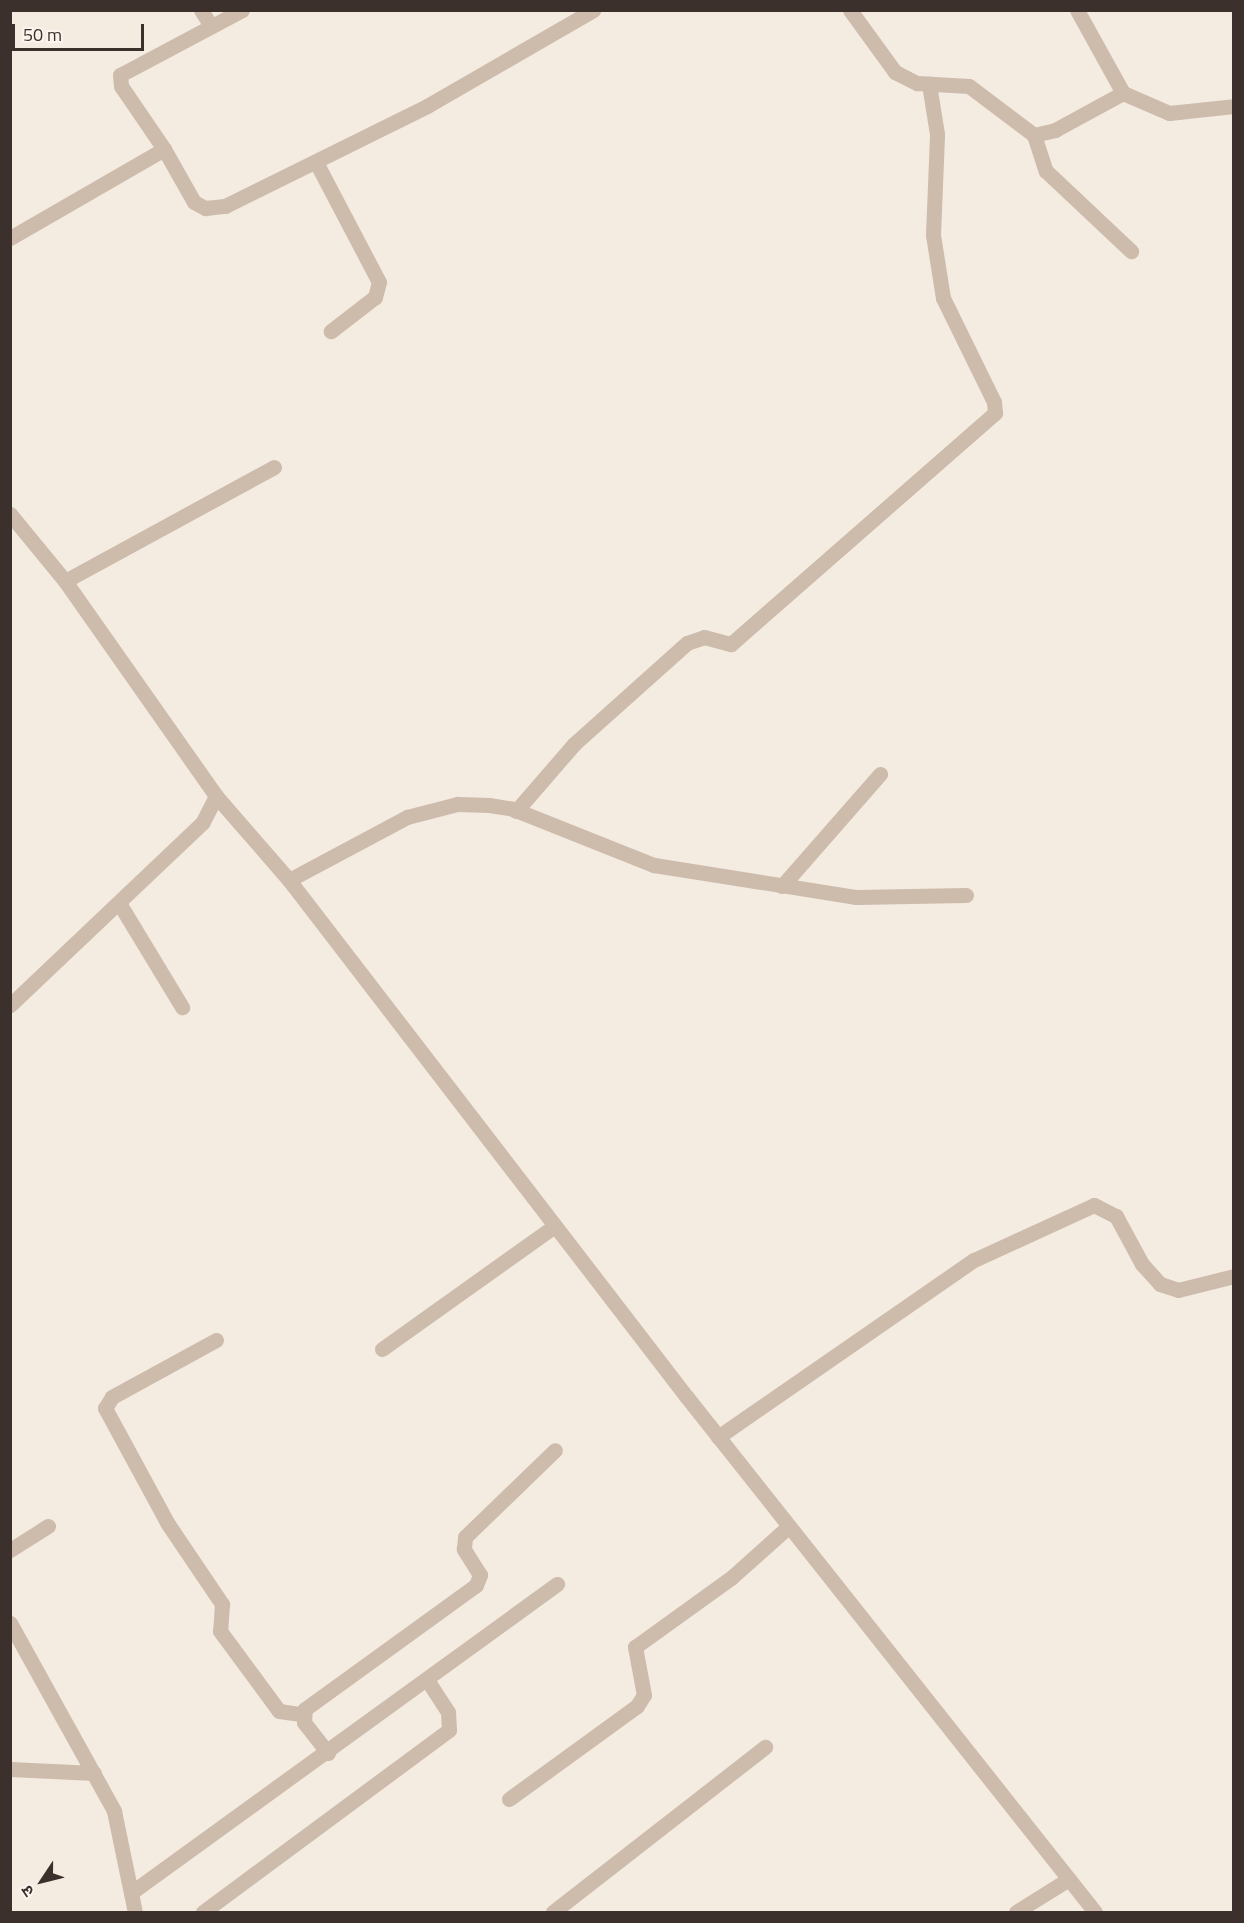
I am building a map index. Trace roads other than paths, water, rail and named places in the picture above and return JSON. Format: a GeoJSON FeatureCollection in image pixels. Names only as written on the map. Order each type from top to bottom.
{"type":"FeatureCollection","features":[{"type":"Feature","properties":{"kind":"street"},"geometry":{"type":"LineString","coordinates":[[201,10],[211,26]]}},
{"type":"Feature","properties":{"kind":"street"},"geometry":{"type":"LineString","coordinates":[[242,10],[120,75],[121,86],[164,149],[194,202],[205,208],[225,206],[317,164],[593,10]]}},
{"type":"Feature","properties":{"kind":"street"},"geometry":{"type":"LineString","coordinates":[[850,10],[885,64],[906,79],[979,92],[1034,135],[1046,171],[1131,251]]}},
{"type":"Feature","properties":{"kind":"street"},"geometry":{"type":"LineString","coordinates":[[1077,10],[1123,93],[1169,113],[1233,106]]}},
{"type":"Feature","properties":{"kind":"street"},"geometry":{"type":"LineString","coordinates":[[516,811],[574,744],[687,642],[704,637],[731,644],[995,413],[994,402],[943,298],[933,235],[937,84]]}},
{"type":"Feature","properties":{"kind":"street"},"geometry":{"type":"LineString","coordinates":[[1034,135],[1055,130],[1123,93]]}},
{"type":"Feature","properties":{"kind":"street"},"geometry":{"type":"LineString","coordinates":[[10,238],[164,149]]}},
{"type":"Feature","properties":{"kind":"street"},"geometry":{"type":"LineString","coordinates":[[317,164],[379,287],[375,297],[331,331]]}},
{"type":"Feature","properties":{"kind":"street"},"geometry":{"type":"LineString","coordinates":[[65,581],[274,467]]}},
{"type":"Feature","properties":{"kind":"street"},"geometry":{"type":"LineString","coordinates":[[10,514],[65,581],[216,796],[289,880],[553,1227],[1095,1912]]}},
{"type":"Feature","properties":{"kind":"street"},"geometry":{"type":"LineString","coordinates":[[782,886],[880,774]]}},
{"type":"Feature","properties":{"kind":"street"},"geometry":{"type":"LineString","coordinates":[[10,1005],[202,823],[216,796]]}},
{"type":"Feature","properties":{"kind":"street"},"geometry":{"type":"LineString","coordinates":[[289,880],[383,826],[431,808],[478,805],[516,811],[654,865],[867,898],[966,895]]}},
{"type":"Feature","properties":{"kind":"street"},"geometry":{"type":"LineString","coordinates":[[118,903],[182,1007]]}},
{"type":"Feature","properties":{"kind":"street"},"geometry":{"type":"LineString","coordinates":[[718,1437],[974,1260],[1094,1205],[1116,1216],[1142,1264],[1160,1284],[1178,1290],[1233,1276]]}},
{"type":"Feature","properties":{"kind":"street"},"geometry":{"type":"LineString","coordinates":[[382,1349],[553,1227]]}},
{"type":"Feature","properties":{"kind":"street"},"geometry":{"type":"LineString","coordinates":[[216,1340],[112,1397],[105,1408],[168,1524],[222,1604],[220,1631],[279,1712],[302,1714],[476,1585],[480,1575],[464,1549],[465,1537],[555,1450]]}},
{"type":"Feature","properties":{"kind":"street"},"geometry":{"type":"LineString","coordinates":[[10,1550],[48,1526]]}},
{"type":"Feature","properties":{"kind":"street"},"geometry":{"type":"LineString","coordinates":[[509,1799],[637,1706],[644,1695],[635,1647],[732,1577],[789,1526]]}},
{"type":"Feature","properties":{"kind":"street"},"geometry":{"type":"LineString","coordinates":[[132,1892],[428,1681],[557,1584]]}},
{"type":"Feature","properties":{"kind":"street"},"geometry":{"type":"LineString","coordinates":[[10,1623],[114,1811],[135,1912]]}},
{"type":"Feature","properties":{"kind":"street"},"geometry":{"type":"LineString","coordinates":[[203,1912],[450,1730],[448,1712],[428,1681]]}},
{"type":"Feature","properties":{"kind":"street"},"geometry":{"type":"LineString","coordinates":[[302,1714],[328,1753]]}},
{"type":"Feature","properties":{"kind":"street"},"geometry":{"type":"LineString","coordinates":[[553,1912],[765,1747]]}},
{"type":"Feature","properties":{"kind":"street"},"geometry":{"type":"LineString","coordinates":[[10,1769],[94,1773]]}},
{"type":"Feature","properties":{"kind":"street"},"geometry":{"type":"LineString","coordinates":[[1016,1912],[1069,1879]]}}]}
